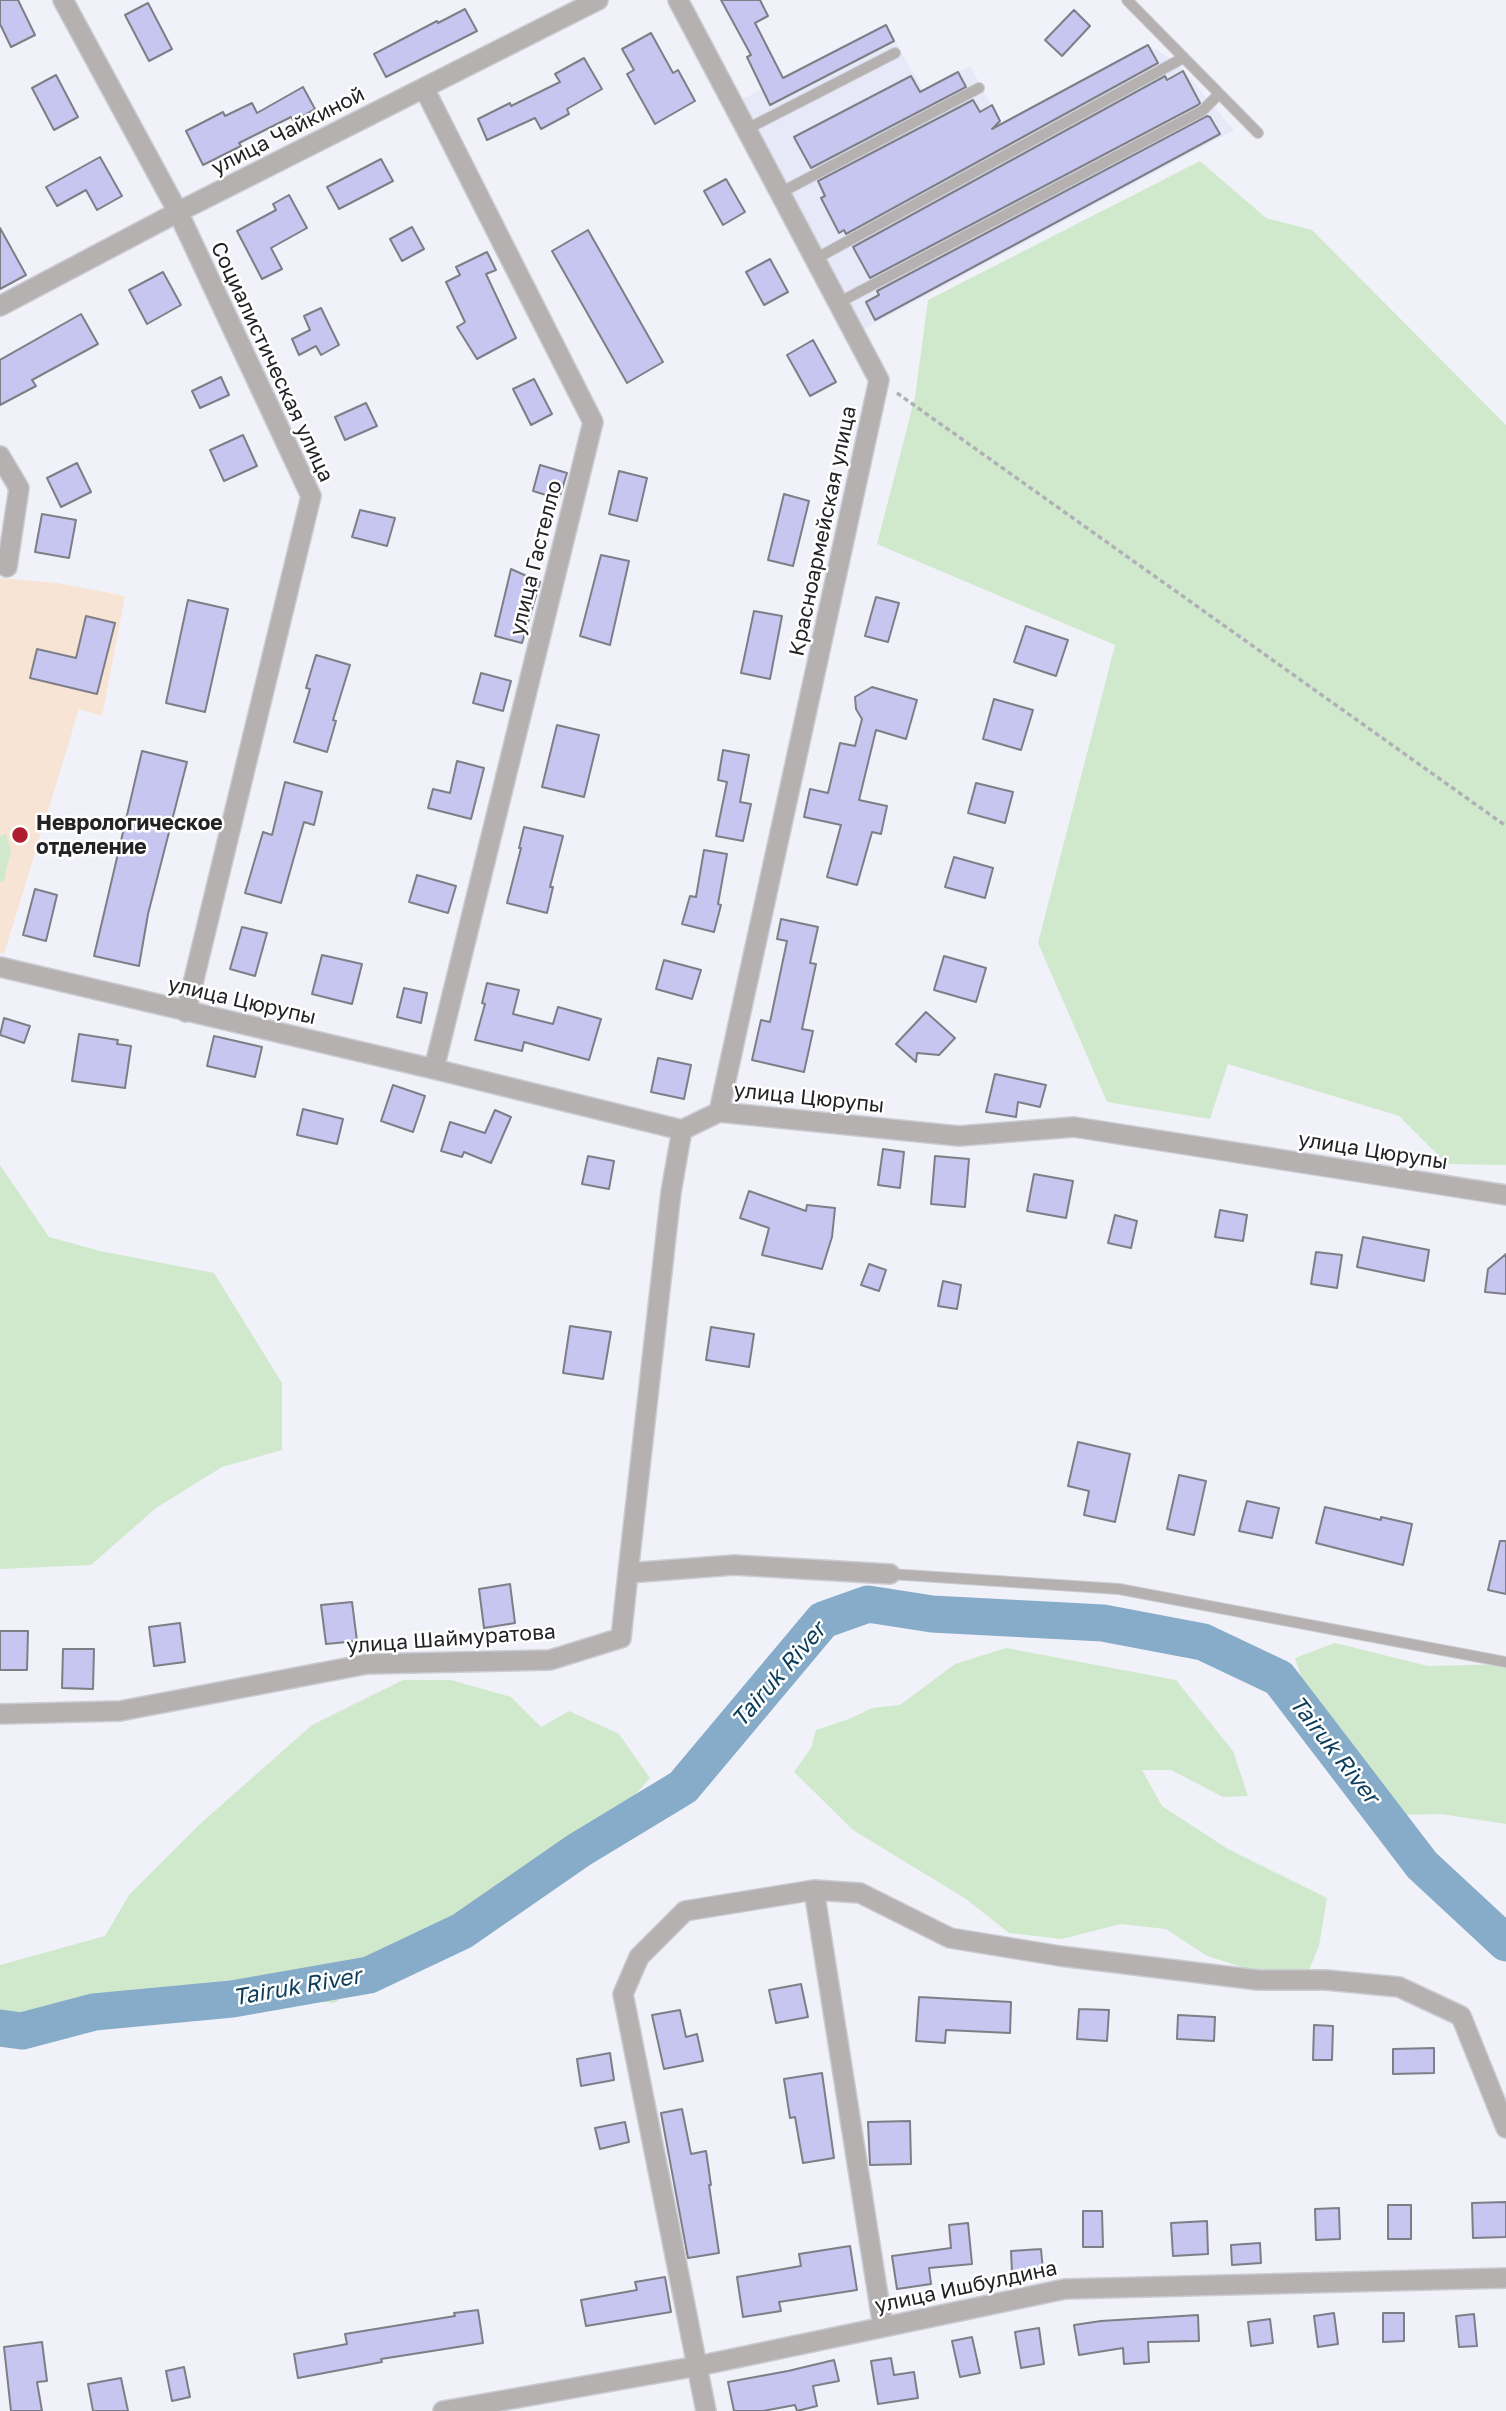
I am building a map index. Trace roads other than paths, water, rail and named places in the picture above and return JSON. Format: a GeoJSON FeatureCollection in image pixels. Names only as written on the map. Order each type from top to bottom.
{"type":"FeatureCollection","features":[{"type":"Feature","properties":{"kind":"street","name":"Социалистическая улица"},"geometry":{"type":"LineString","coordinates":[[63,0],[178,212],[311,496],[186,1012]]}},
{"type":"Feature","properties":{"kind":"street","name":"улица Чайкиной"},"geometry":{"type":"LineString","coordinates":[[0,306],[178,212],[598,0]]}},
{"type":"Feature","properties":{"kind":"street"},"geometry":{"type":"LineString","coordinates":[[678,0],[817,258],[838,303]]}},
{"type":"Feature","properties":{"kind":"street","name":"улица Гастелло"},"geometry":{"type":"LineString","coordinates":[[424,88],[593,422],[433,1069]]}},
{"type":"Feature","properties":{"kind":"street","name":"Красноармейская улица"},"geometry":{"type":"LineString","coordinates":[[719,1112],[879,380],[838,303]]}},
{"type":"Feature","properties":{"kind":"street"},"geometry":{"type":"LineString","coordinates":[[0,456],[19,488],[7,567]]}},
{"type":"Feature","properties":{"kind":"street","name":"улица Цюрупы"},"geometry":{"type":"LineString","coordinates":[[0,967],[682,1130],[719,1112],[958,1136],[1074,1127],[1506,1195]]}},
{"type":"Feature","properties":{"kind":"street"},"geometry":{"type":"LineString","coordinates":[[682,1130],[671,1192],[628,1573],[734,1565],[890,1574]]}},
{"type":"Feature","properties":{"kind":"street","name":"улица Шаймуратова"},"geometry":{"type":"LineString","coordinates":[[0,1714],[120,1712],[367,1664],[550,1660],[621,1638],[628,1573]]}},
{"type":"Feature","properties":{"kind":"street"},"geometry":{"type":"LineString","coordinates":[[814,1890],[883,2328]]}},
{"type":"Feature","properties":{"kind":"street"},"geometry":{"type":"LineString","coordinates":[[706,2411],[623,1994],[639,1957],[685,1911],[814,1890],[860,1893],[950,1938],[1060,1956],[1258,1980],[1326,1980],[1399,1987],[1461,2016],[1506,2128]]}},
{"type":"Feature","properties":{"kind":"street","name":"улица Ишбулдина"},"geometry":{"type":"LineString","coordinates":[[443,2411],[698,2366],[1065,2289],[1506,2278]]}},
{"type":"Feature","properties":{"kind":"lane"},"geometry":{"type":"LineString","coordinates":[[1127,0],[1258,133]]}},
{"type":"Feature","properties":{"kind":"lane"},"geometry":{"type":"LineString","coordinates":[[747,129],[895,53]]}},
{"type":"Feature","properties":{"kind":"lane"},"geometry":{"type":"LineString","coordinates":[[817,258],[1183,58]]}},
{"type":"Feature","properties":{"kind":"lane"},"geometry":{"type":"LineString","coordinates":[[780,193],[979,88]]}},
{"type":"Feature","properties":{"kind":"lane"},"geometry":{"type":"LineString","coordinates":[[838,303],[1202,111],[1219,94]]}},
{"type":"Feature","properties":{"kind":"lane"},"geometry":{"type":"LineString","coordinates":[[890,1574],[1119,1589],[1506,1661]]}},
{"type":"Feature","properties":{"kind":"waterway","name":"Tairuk River"},"geometry":{"type":"LineString","coordinates":[[0,2028],[22,2031],[94,2012],[232,1999],[369,1975],[462,1931],[579,1850],[683,1787],[823,1620],[868,1604],[932,1614],[1103,1623],[1203,1642],[1279,1678],[1422,1865],[1506,1943]]}},
{"type":"Feature","properties":{"kind":"place","name":"Неврологическое отделение"},"geometry":{"type":"Point","coordinates":[20,835]}}]}
